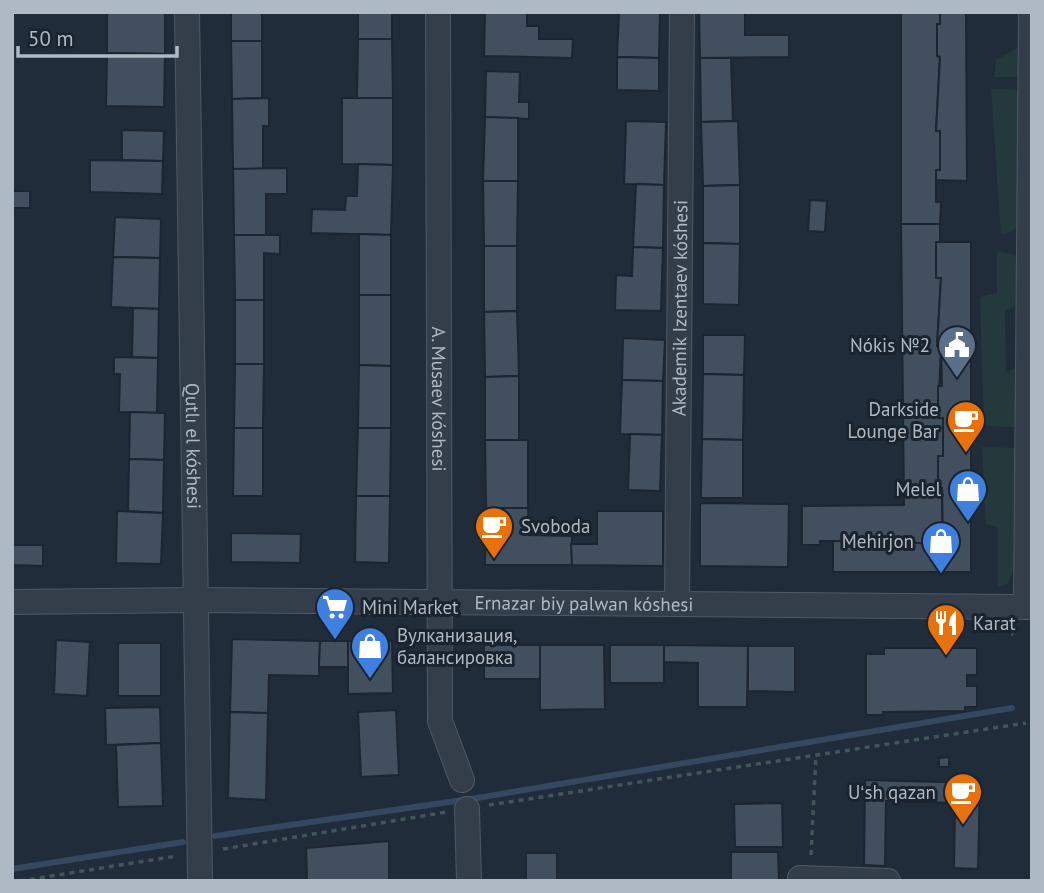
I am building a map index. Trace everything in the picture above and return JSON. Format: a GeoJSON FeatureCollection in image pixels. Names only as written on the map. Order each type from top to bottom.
{"type":"FeatureCollection","features":[{"type":"Feature","properties":{"kind":"street","name":"Qutlı el kóshesi"},"geometry":{"type":"LineString","coordinates":[[187,12],[200,881]]}},
{"type":"Feature","properties":{"kind":"street","name":"A. Musaev kóshesi"},"geometry":{"type":"LineString","coordinates":[[438,12],[440,721],[462,780]]}},
{"type":"Feature","properties":{"kind":"street","name":"Akademik Izentaev kóshesi"},"geometry":{"type":"LineString","coordinates":[[677,602],[682,12]]}},
{"type":"Feature","properties":{"kind":"street"},"geometry":{"type":"LineString","coordinates":[[1029,607],[1031,12]]}},
{"type":"Feature","properties":{"kind":"street","name":"Ernazar biy palwan kóshesi"},"geometry":{"type":"LineString","coordinates":[[12,602],[677,602],[1029,607]]}},
{"type":"Feature","properties":{"kind":"street"},"geometry":{"type":"LineString","coordinates":[[467,809],[469,881]]}},
{"type":"Feature","properties":{"kind":"street"},"geometry":{"type":"LineString","coordinates":[[805,880],[888,881]]}},
{"type":"Feature","properties":{"kind":"path"},"geometry":{"type":"LineString","coordinates":[[20,881],[1026,723]]}},
{"type":"Feature","properties":{"kind":"path"},"geometry":{"type":"LineString","coordinates":[[805,880],[816,755]]}},
{"type":"Feature","properties":{"kind":"green space"},"geometry":{"type":"Polygon","coordinates":[[[1021,46],[1021,77],[994,77],[996,60],[1021,46]]]}},
{"type":"Feature","properties":{"kind":"green space"},"geometry":{"type":"Polygon","coordinates":[[[991,89],[1022,90],[1021,220],[1013,231],[1001,235],[991,89]]]}},
{"type":"Feature","properties":{"kind":"green space"},"geometry":{"type":"Polygon","coordinates":[[[997,251],[1015,255],[1021,264],[1021,303],[1005,311],[1006,372],[1021,366],[1018,427],[984,426],[980,297],[997,293],[997,251]]]}},
{"type":"Feature","properties":{"kind":"green space"},"geometry":{"type":"Polygon","coordinates":[[[982,447],[1019,448],[1016,564],[1008,584],[998,587],[998,527],[986,524],[982,447]]]}},
{"type":"Feature","properties":{"kind":"building"},"geometry":{"type":"Polygon","coordinates":[[[107,12],[165,12],[165,54],[107,53],[107,12]]]}},
{"type":"Feature","properties":{"kind":"building"},"geometry":{"type":"Polygon","coordinates":[[[231,12],[262,12],[262,41],[231,41],[231,12]]]}},
{"type":"Feature","properties":{"kind":"building"},"geometry":{"type":"Polygon","coordinates":[[[358,12],[392,12],[392,39],[358,39],[358,12]]]}},
{"type":"Feature","properties":{"kind":"building"},"geometry":{"type":"Polygon","coordinates":[[[485,12],[527,12],[527,26],[539,26],[539,39],[573,39],[572,58],[484,56],[485,12]]]}},
{"type":"Feature","properties":{"kind":"building"},"geometry":{"type":"Polygon","coordinates":[[[619,12],[660,12],[659,58],[617,57],[619,12]]]}},
{"type":"Feature","properties":{"kind":"building"},"geometry":{"type":"Polygon","coordinates":[[[699,12],[745,12],[745,35],[789,35],[789,57],[700,58],[699,12]]]}},
{"type":"Feature","properties":{"kind":"building"},"geometry":{"type":"Polygon","coordinates":[[[901,12],[940,12],[940,24],[937,24],[937,56],[940,57],[936,131],[940,131],[940,170],[936,170],[936,202],[941,202],[940,224],[901,224],[901,12]]]}},
{"type":"Feature","properties":{"kind":"building"},"geometry":{"type":"Polygon","coordinates":[[[940,12],[966,12],[967,181],[936,180],[936,170],[940,170],[940,131],[936,131],[940,57],[937,56],[937,24],[940,24],[940,12]]]}},
{"type":"Feature","properties":{"kind":"building"},"geometry":{"type":"Polygon","coordinates":[[[358,39],[392,39],[393,98],[357,98],[358,39]]]}},
{"type":"Feature","properties":{"kind":"building"},"geometry":{"type":"Polygon","coordinates":[[[231,41],[262,41],[262,98],[232,99],[231,41]]]}},
{"type":"Feature","properties":{"kind":"building"},"geometry":{"type":"Polygon","coordinates":[[[107,53],[165,54],[164,107],[106,106],[107,53]]]}},
{"type":"Feature","properties":{"kind":"building"},"geometry":{"type":"Polygon","coordinates":[[[617,57],[659,58],[659,91],[617,90],[617,57]]]}},
{"type":"Feature","properties":{"kind":"building"},"geometry":{"type":"Polygon","coordinates":[[[700,58],[731,58],[733,121],[701,122],[700,58]]]}},
{"type":"Feature","properties":{"kind":"building"},"geometry":{"type":"Polygon","coordinates":[[[486,71],[520,72],[519,102],[529,102],[529,119],[485,117],[486,71]]]}},
{"type":"Feature","properties":{"kind":"building"},"geometry":{"type":"Polygon","coordinates":[[[269,98],[269,126],[263,126],[263,169],[233,169],[232,99],[269,98]]]}},
{"type":"Feature","properties":{"kind":"building"},"geometry":{"type":"Polygon","coordinates":[[[342,98],[393,98],[393,165],[342,164],[342,98]]]}},
{"type":"Feature","properties":{"kind":"building"},"geometry":{"type":"Polygon","coordinates":[[[485,117],[518,118],[518,181],[483,181],[485,117]]]}},
{"type":"Feature","properties":{"kind":"building"},"geometry":{"type":"Polygon","coordinates":[[[626,121],[666,122],[664,185],[624,184],[626,121]]]}},
{"type":"Feature","properties":{"kind":"building"},"geometry":{"type":"Polygon","coordinates":[[[738,121],[740,185],[703,186],[701,122],[738,121]]]}},
{"type":"Feature","properties":{"kind":"building"},"geometry":{"type":"Polygon","coordinates":[[[122,130],[164,131],[163,161],[122,160],[122,130]]]}},
{"type":"Feature","properties":{"kind":"building"},"geometry":{"type":"Polygon","coordinates":[[[90,160],[163,161],[162,194],[90,192],[90,160]]]}},
{"type":"Feature","properties":{"kind":"building"},"geometry":{"type":"Polygon","coordinates":[[[358,164],[393,165],[391,235],[311,233],[312,209],[345,210],[346,196],[357,196],[358,164]]]}},
{"type":"Feature","properties":{"kind":"building"},"geometry":{"type":"Polygon","coordinates":[[[287,168],[287,194],[266,194],[266,235],[234,235],[233,169],[287,168]]]}},
{"type":"Feature","properties":{"kind":"building"},"geometry":{"type":"Polygon","coordinates":[[[483,181],[518,181],[517,246],[484,246],[483,181]]]}},
{"type":"Feature","properties":{"kind":"building"},"geometry":{"type":"Polygon","coordinates":[[[636,184],[664,185],[663,248],[633,247],[636,184]]]}},
{"type":"Feature","properties":{"kind":"building"},"geometry":{"type":"Polygon","coordinates":[[[740,185],[740,244],[703,243],[703,186],[740,185]]]}},
{"type":"Feature","properties":{"kind":"building"},"geometry":{"type":"Polygon","coordinates":[[[12,191],[30,191],[30,208],[12,208],[12,191]]]}},
{"type":"Feature","properties":{"kind":"building"},"geometry":{"type":"Polygon","coordinates":[[[810,200],[827,201],[825,232],[808,231],[810,200]]]}},
{"type":"Feature","properties":{"kind":"building"},"geometry":{"type":"Polygon","coordinates":[[[115,217],[161,219],[160,258],[113,257],[115,217]]]}},
{"type":"Feature","properties":{"kind":"building"},"geometry":{"type":"Polygon","coordinates":[[[901,224],[940,224],[940,242],[936,242],[936,278],[941,278],[937,346],[941,346],[938,418],[943,418],[943,456],[938,456],[938,488],[942,488],[943,545],[890,541],[890,545],[852,545],[852,541],[820,541],[820,545],[802,545],[802,506],[904,505],[901,224]]]}},
{"type":"Feature","properties":{"kind":"building"},"geometry":{"type":"Polygon","coordinates":[[[359,234],[391,235],[391,295],[359,295],[359,234]]]}},
{"type":"Feature","properties":{"kind":"building"},"geometry":{"type":"Polygon","coordinates":[[[234,235],[280,235],[280,254],[264,253],[264,300],[235,300],[234,235]]]}},
{"type":"Feature","properties":{"kind":"building"},"geometry":{"type":"Polygon","coordinates":[[[936,242],[971,242],[971,572],[833,572],[833,541],[852,541],[852,545],[890,545],[890,541],[943,545],[942,488],[938,488],[938,456],[943,456],[943,418],[938,418],[938,386],[942,386],[941,346],[937,346],[941,278],[936,278],[936,242]]]}},
{"type":"Feature","properties":{"kind":"building"},"geometry":{"type":"Polygon","coordinates":[[[703,243],[740,244],[739,305],[703,304],[703,243]]]}},
{"type":"Feature","properties":{"kind":"building"},"geometry":{"type":"Polygon","coordinates":[[[484,246],[517,246],[517,311],[484,312],[484,246]]]}},
{"type":"Feature","properties":{"kind":"building"},"geometry":{"type":"Polygon","coordinates":[[[633,247],[663,248],[661,311],[615,310],[616,275],[632,276],[633,247]]]}},
{"type":"Feature","properties":{"kind":"building"},"geometry":{"type":"Polygon","coordinates":[[[113,257],[160,258],[159,309],[111,307],[113,257]]]}},
{"type":"Feature","properties":{"kind":"building"},"geometry":{"type":"Polygon","coordinates":[[[359,295],[391,295],[391,366],[359,365],[359,295]]]}},
{"type":"Feature","properties":{"kind":"building"},"geometry":{"type":"Polygon","coordinates":[[[235,300],[264,300],[264,364],[235,364],[235,300]]]}},
{"type":"Feature","properties":{"kind":"building"},"geometry":{"type":"Polygon","coordinates":[[[133,308],[159,309],[158,358],[132,357],[133,308]]]}},
{"type":"Feature","properties":{"kind":"building"},"geometry":{"type":"Polygon","coordinates":[[[517,311],[519,376],[485,377],[484,312],[517,311]]]}},
{"type":"Feature","properties":{"kind":"building"},"geometry":{"type":"Polygon","coordinates":[[[703,335],[745,335],[744,375],[703,374],[703,335]]]}},
{"type":"Feature","properties":{"kind":"building"},"geometry":{"type":"Polygon","coordinates":[[[623,338],[665,340],[663,381],[622,380],[623,338]]]}},
{"type":"Feature","properties":{"kind":"building"},"geometry":{"type":"Polygon","coordinates":[[[114,357],[158,358],[157,413],[119,412],[120,374],[114,374],[114,357]]]}},
{"type":"Feature","properties":{"kind":"building"},"geometry":{"type":"Polygon","coordinates":[[[235,364],[264,364],[263,428],[234,428],[235,364]]]}},
{"type":"Feature","properties":{"kind":"building"},"geometry":{"type":"Polygon","coordinates":[[[359,365],[391,366],[391,428],[358,428],[359,365]]]}},
{"type":"Feature","properties":{"kind":"building"},"geometry":{"type":"Polygon","coordinates":[[[703,374],[744,375],[743,440],[702,439],[703,374]]]}},
{"type":"Feature","properties":{"kind":"building"},"geometry":{"type":"Polygon","coordinates":[[[519,376],[519,440],[485,440],[485,377],[519,376]]]}},
{"type":"Feature","properties":{"kind":"building"},"geometry":{"type":"Polygon","coordinates":[[[622,380],[663,381],[662,435],[620,434],[622,380]]]}},
{"type":"Feature","properties":{"kind":"building"},"geometry":{"type":"Polygon","coordinates":[[[130,412],[165,413],[164,460],[129,459],[130,412]]]}},
{"type":"Feature","properties":{"kind":"building"},"geometry":{"type":"Polygon","coordinates":[[[234,428],[263,428],[263,496],[233,496],[234,428]]]}},
{"type":"Feature","properties":{"kind":"building"},"geometry":{"type":"Polygon","coordinates":[[[358,428],[391,428],[390,496],[356,496],[358,428]]]}},
{"type":"Feature","properties":{"kind":"building"},"geometry":{"type":"Polygon","coordinates":[[[630,434],[662,435],[660,491],[628,490],[630,434]]]}},
{"type":"Feature","properties":{"kind":"building"},"geometry":{"type":"Polygon","coordinates":[[[702,439],[743,440],[743,498],[701,498],[702,439]]]}},
{"type":"Feature","properties":{"kind":"building"},"geometry":{"type":"Polygon","coordinates":[[[485,440],[528,440],[528,508],[486,508],[485,440]]]}},
{"type":"Feature","properties":{"kind":"building"},"geometry":{"type":"Polygon","coordinates":[[[129,459],[164,460],[163,513],[128,511],[129,459]]]}},
{"type":"Feature","properties":{"kind":"building"},"geometry":{"type":"Polygon","coordinates":[[[356,496],[390,496],[389,563],[355,562],[356,496]]]}},
{"type":"Feature","properties":{"kind":"building"},"geometry":{"type":"Polygon","coordinates":[[[700,503],[789,504],[788,567],[700,566],[700,503]]]}},
{"type":"Feature","properties":{"kind":"building"},"geometry":{"type":"Polygon","coordinates":[[[486,508],[528,508],[529,535],[572,536],[572,565],[485,565],[486,508]]]}},
{"type":"Feature","properties":{"kind":"building"},"geometry":{"type":"Polygon","coordinates":[[[117,511],[163,513],[161,564],[116,563],[117,511]]]}},
{"type":"Feature","properties":{"kind":"building"},"geometry":{"type":"Polygon","coordinates":[[[597,511],[663,511],[663,566],[572,565],[571,544],[597,544],[597,511]]]}},
{"type":"Feature","properties":{"kind":"building"},"geometry":{"type":"Polygon","coordinates":[[[231,533],[301,534],[300,563],[231,562],[231,533]]]}},
{"type":"Feature","properties":{"kind":"building"},"geometry":{"type":"Polygon","coordinates":[[[12,545],[43,545],[43,566],[12,565],[12,545]]]}},
{"type":"Feature","properties":{"kind":"building"},"geometry":{"type":"Polygon","coordinates":[[[232,639],[320,641],[319,676],[269,675],[268,713],[230,712],[232,639]]]}},
{"type":"Feature","properties":{"kind":"building"},"geometry":{"type":"Polygon","coordinates":[[[56,640],[90,642],[87,696],[54,694],[56,640]]]}},
{"type":"Feature","properties":{"kind":"building"},"geometry":{"type":"Polygon","coordinates":[[[320,641],[348,641],[348,667],[319,667],[320,641]]]}},
{"type":"Feature","properties":{"kind":"building","name":"Вулканизация, балансировка"},"geometry":{"type":"Polygon","coordinates":[[[348,641],[392,641],[393,693],[348,694],[348,641]]]}},
{"type":"Feature","properties":{"kind":"building"},"geometry":{"type":"Polygon","coordinates":[[[118,643],[161,643],[161,696],[118,696],[118,643]]]}},
{"type":"Feature","properties":{"kind":"building"},"geometry":{"type":"Polygon","coordinates":[[[484,645],[540,645],[540,679],[484,679],[484,645]]]}},
{"type":"Feature","properties":{"kind":"building"},"geometry":{"type":"Polygon","coordinates":[[[540,645],[604,645],[605,709],[540,710],[540,645]]]}},
{"type":"Feature","properties":{"kind":"building"},"geometry":{"type":"Polygon","coordinates":[[[610,645],[664,645],[664,683],[610,683],[610,645]]]}},
{"type":"Feature","properties":{"kind":"building"},"geometry":{"type":"Polygon","coordinates":[[[664,645],[748,646],[747,707],[698,707],[698,663],[664,662],[664,645]]]}},
{"type":"Feature","properties":{"kind":"building"},"geometry":{"type":"Polygon","coordinates":[[[748,646],[795,646],[795,692],[748,691],[748,646]]]}},
{"type":"Feature","properties":{"kind":"building"},"geometry":{"type":"Polygon","coordinates":[[[884,648],[977,648],[977,675],[967,675],[967,686],[977,686],[977,707],[965,707],[965,711],[883,712],[883,715],[866,715],[866,654],[884,654],[884,648]]]}},
{"type":"Feature","properties":{"kind":"building"},"geometry":{"type":"Polygon","coordinates":[[[160,707],[161,743],[106,745],[105,708],[160,707]]]}},
{"type":"Feature","properties":{"kind":"building"},"geometry":{"type":"Polygon","coordinates":[[[396,710],[399,775],[361,777],[358,712],[396,710]]]}},
{"type":"Feature","properties":{"kind":"building"},"geometry":{"type":"Polygon","coordinates":[[[230,712],[268,713],[266,800],[228,798],[230,712]]]}},
{"type":"Feature","properties":{"kind":"building"},"geometry":{"type":"Polygon","coordinates":[[[161,743],[163,806],[118,807],[116,745],[161,743]]]}},
{"type":"Feature","properties":{"kind":"building"},"geometry":{"type":"Polygon","coordinates":[[[949,757],[949,767],[939,767],[939,758],[949,757]]]}},
{"type":"Feature","properties":{"kind":"building"},"geometry":{"type":"Polygon","coordinates":[[[865,780],[980,783],[978,869],[954,868],[955,803],[886,801],[885,866],[864,865],[865,780]]]}},
{"type":"Feature","properties":{"kind":"building"},"geometry":{"type":"Polygon","coordinates":[[[782,803],[783,847],[735,847],[734,804],[782,803]]]}},
{"type":"Feature","properties":{"kind":"building"},"geometry":{"type":"Polygon","coordinates":[[[389,841],[389,881],[307,881],[306,848],[389,841]]]}},
{"type":"Feature","properties":{"kind":"building"},"geometry":{"type":"Polygon","coordinates":[[[731,852],[778,852],[779,881],[731,881],[731,852]]]}},
{"type":"Feature","properties":{"kind":"building"},"geometry":{"type":"Polygon","coordinates":[[[526,853],[557,853],[557,881],[526,881],[526,853]]]}},
{"type":"Feature","properties":{"kind":"waterway"},"geometry":{"type":"LineString","coordinates":[[215,836],[477,798],[1012,708]]}},
{"type":"Feature","properties":{"kind":"waterway"},"geometry":{"type":"LineString","coordinates":[[12,869],[183,842]]}},
{"type":"Feature","properties":{"kind":"place","name":"Nókis №2"},"geometry":{"type":"Point","coordinates":[957,379]}},
{"type":"Feature","properties":{"kind":"place","name":"Darkside Lounge Bar"},"geometry":{"type":"Point","coordinates":[966,454]}},
{"type":"Feature","properties":{"kind":"place","name":"Melel"},"geometry":{"type":"Point","coordinates":[968,523]}},
{"type":"Feature","properties":{"kind":"place","name":"Svoboda"},"geometry":{"type":"Point","coordinates":[494,560]}},
{"type":"Feature","properties":{"kind":"place","name":"Mehirjon"},"geometry":{"type":"Point","coordinates":[941,575]}},
{"type":"Feature","properties":{"kind":"place","name":"Mini Market"},"geometry":{"type":"Point","coordinates":[335,641]}},
{"type":"Feature","properties":{"kind":"place","name":"Karat"},"geometry":{"type":"Point","coordinates":[946,657]}},
{"type":"Feature","properties":{"kind":"place","name":"Вулканизация, балансировка"},"geometry":{"type":"Point","coordinates":[370,680]}},
{"type":"Feature","properties":{"kind":"place","name":"Uʻsh qazan"},"geometry":{"type":"Point","coordinates":[963,826]}}]}
